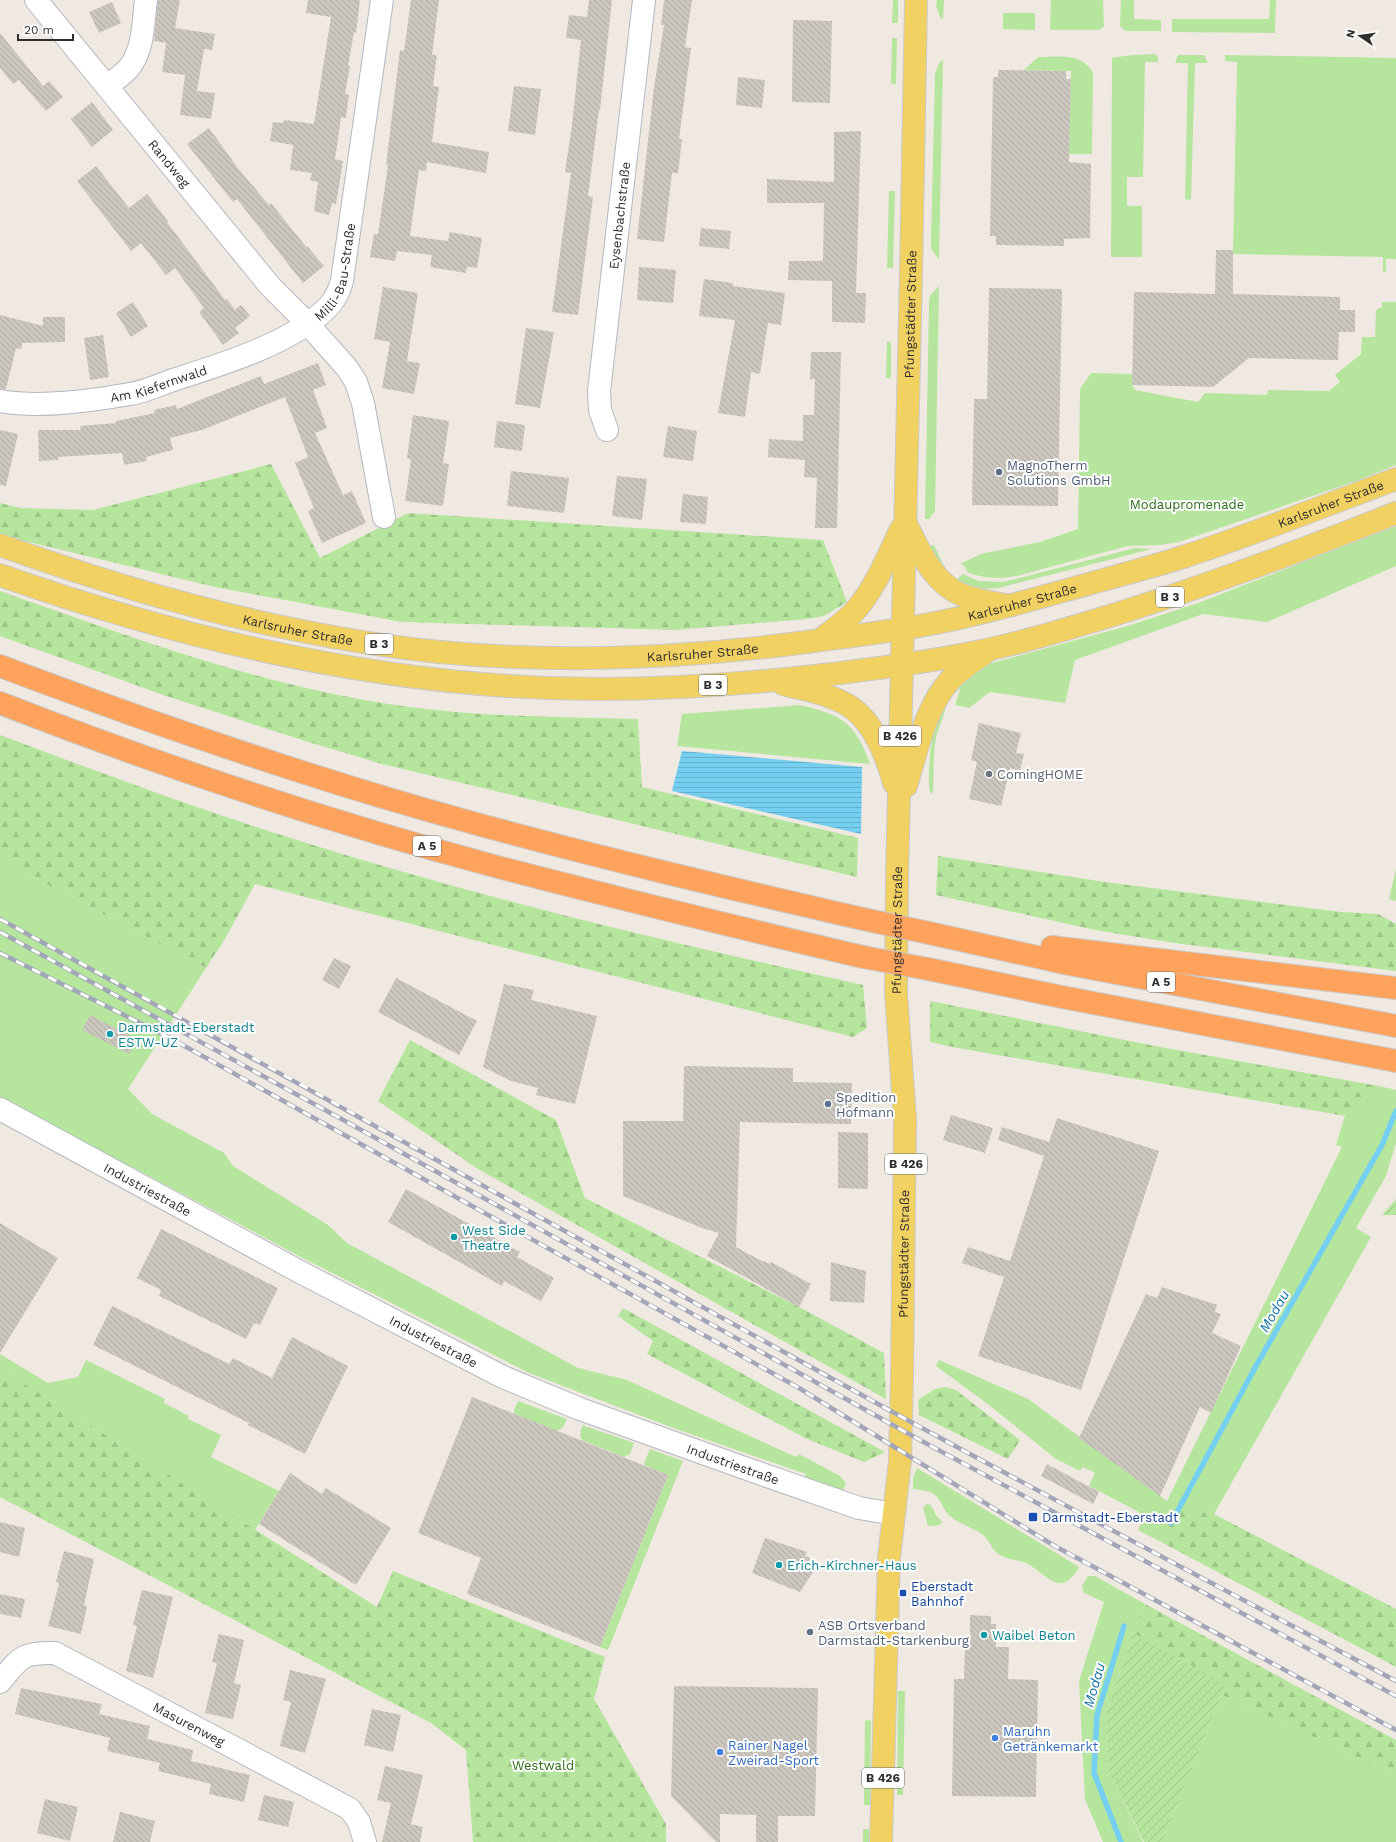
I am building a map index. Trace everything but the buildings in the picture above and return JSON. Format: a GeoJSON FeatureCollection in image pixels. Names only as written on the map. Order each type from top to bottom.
{"type":"FeatureCollection","features":[{"type":"Feature","properties":{"kind":"highway","name":"A 5"},"geometry":{"type":"LineString","coordinates":[[0,666],[91,700],[266,760],[416,807],[496,830],[690,879],[863,919],[1070,964],[1396,1025]]}},
{"type":"Feature","properties":{"kind":"highway","name":"A 5"},"geometry":{"type":"LineString","coordinates":[[0,704],[68,730],[240,789],[404,840],[492,865],[676,913],[863,956],[1062,997],[1390,1060]]}},
{"type":"Feature","properties":{"kind":"highway"},"geometry":{"type":"LineString","coordinates":[[929,933],[1396,988]]}},
{"type":"Feature","properties":{"kind":"main road","name":"Pfungstädter Straße"},"geometry":{"type":"LineString","coordinates":[[902,629],[916,0]]}},
{"type":"Feature","properties":{"kind":"main road","name":"Karlsruher Straße"},"geometry":{"type":"LineString","coordinates":[[0,545],[77,572],[265,623],[330,636],[439,652],[557,659],[623,659],[722,653],[819,641],[902,629],[1011,606],[1186,556],[1396,479]]}},
{"type":"Feature","properties":{"kind":"main road","name":"B 3"},"geometry":{"type":"LineString","coordinates":[[0,575],[72,601],[186,634],[252,650],[373,672],[481,684],[582,689],[654,689],[772,681],[901,665],[989,650],[1142,607],[1223,579],[1396,514]]}},
{"type":"Feature","properties":{"kind":"main road"},"geometry":{"type":"LineString","coordinates":[[905,521],[925,560],[934,574],[946,585],[956,592],[972,598],[1011,606]]}},
{"type":"Feature","properties":{"kind":"main road"},"geometry":{"type":"LineString","coordinates":[[819,641],[852,614],[863,602],[883,568],[905,521]]}},
{"type":"Feature","properties":{"kind":"main road","name":"B 426"},"geometry":{"type":"LineString","coordinates":[[901,665],[902,629]]}},
{"type":"Feature","properties":{"kind":"main road","name":"B 426"},"geometry":{"type":"LineString","coordinates":[[899,806],[929,715],[944,688],[960,671],[989,650]]}},
{"type":"Feature","properties":{"kind":"main road","name":"Pfungstädter Straße"},"geometry":{"type":"LineString","coordinates":[[881,1842],[889,1558],[900,1461],[906,1178],[906,1118],[896,993],[901,665]]}},
{"type":"Feature","properties":{"kind":"main road"},"geometry":{"type":"LineString","coordinates":[[772,681],[833,698],[855,710],[871,728],[884,753],[899,806]]}},
{"type":"Feature","properties":{"kind":"street","name":"Randweg"},"geometry":{"type":"LineString","coordinates":[[36,0],[270,286],[306,323]]}},
{"type":"Feature","properties":{"kind":"street"},"geometry":{"type":"LineString","coordinates":[[107,86],[122,75],[134,61],[140,42],[146,0]]}},
{"type":"Feature","properties":{"kind":"street","name":"Milli-Bau-Straße"},"geometry":{"type":"LineString","coordinates":[[382,0],[340,289],[337,297],[327,308],[306,323],[347,368],[356,382],[363,403],[384,517]]}},
{"type":"Feature","properties":{"kind":"street","name":"Eysenbachstraße"},"geometry":{"type":"LineString","coordinates":[[607,430],[600,410],[599,391],[644,0]]}},
{"type":"Feature","properties":{"kind":"street","name":"Am Kiefernwald"},"geometry":{"type":"LineString","coordinates":[[0,401],[18,404],[61,402],[131,394],[214,368],[251,353],[306,323]]}},
{"type":"Feature","properties":{"kind":"street","name":"Industriestraße"},"geometry":{"type":"LineString","coordinates":[[0,1109],[293,1269],[503,1377],[580,1409],[756,1472],[859,1508],[894,1514]]}},
{"type":"Feature","properties":{"kind":"street","name":"Masurenweg"},"geometry":{"type":"LineString","coordinates":[[0,1682],[21,1658],[39,1652],[55,1653],[350,1809],[359,1822],[365,1842]]}},
{"type":"Feature","properties":{"kind":"green space"},"geometry":{"type":"Polygon","coordinates":[[[893,0],[898,0],[898,23],[892,23],[893,0]]]}},
{"type":"Feature","properties":{"kind":"green space"},"geometry":{"type":"Polygon","coordinates":[[[937,0],[944,0],[943,19],[940,17],[936,6],[937,0]]]}},
{"type":"Feature","properties":{"kind":"green space"},"geometry":{"type":"Polygon","coordinates":[[[1051,0],[1103,0],[1104,27],[1098,30],[1050,30],[1051,0]]]}},
{"type":"Feature","properties":{"kind":"green space"},"geometry":{"type":"Polygon","coordinates":[[[1121,0],[1134,0],[1134,19],[1161,20],[1161,31],[1125,31],[1120,26],[1121,0]]]}},
{"type":"Feature","properties":{"kind":"green space"},"geometry":{"type":"Polygon","coordinates":[[[1270,0],[1276,0],[1275,33],[1172,32],[1172,19],[1269,19],[1270,0]]]}},
{"type":"Feature","properties":{"kind":"green space"},"geometry":{"type":"Polygon","coordinates":[[[1003,13],[1035,13],[1035,30],[1003,29],[1003,13]]]}},
{"type":"Feature","properties":{"kind":"green space"},"geometry":{"type":"Polygon","coordinates":[[[892,38],[897,38],[896,84],[891,84],[892,38]]]}},
{"type":"Feature","properties":{"kind":"green space"},"geometry":{"type":"Polygon","coordinates":[[[1155,54],[1158,57],[1158,62],[1145,62],[1143,177],[1127,177],[1127,206],[1142,206],[1142,257],[1111,257],[1112,58],[1155,54]]]}},
{"type":"Feature","properties":{"kind":"green space"},"geometry":{"type":"Polygon","coordinates":[[[1178,55],[1204,55],[1208,63],[1195,63],[1191,200],[1185,199],[1188,63],[1175,63],[1178,55]]]}},
{"type":"Feature","properties":{"kind":"green space"},"geometry":{"type":"Polygon","coordinates":[[[1225,55],[1396,58],[1396,259],[1386,259],[1386,272],[1383,272],[1383,257],[1233,254],[1237,62],[1225,61],[1225,55]]]}},
{"type":"Feature","properties":{"kind":"green space"},"geometry":{"type":"Polygon","coordinates":[[[1038,57],[1069,57],[1076,59],[1088,66],[1093,73],[1092,154],[1069,154],[1071,71],[1024,70],[1038,57]]]}},
{"type":"Feature","properties":{"kind":"green space"},"geometry":{"type":"Polygon","coordinates":[[[943,60],[939,260],[931,248],[931,240],[935,74],[939,63],[943,60]]]}},
{"type":"Feature","properties":{"kind":"green space"},"geometry":{"type":"Polygon","coordinates":[[[889,191],[895,191],[893,268],[887,268],[889,191]]]}},
{"type":"Feature","properties":{"kind":"green space"},"geometry":{"type":"Polygon","coordinates":[[[939,286],[935,511],[929,519],[925,519],[929,304],[930,296],[939,286]]]}},
{"type":"Feature","properties":{"kind":"green space","name":"Modaupromenade"},"geometry":{"type":"Polygon","coordinates":[[[1382,302],[1396,302],[1396,465],[1356,481],[1179,542],[1160,545],[1127,546],[1017,576],[1004,578],[992,578],[973,574],[967,572],[965,566],[960,564],[981,554],[1040,542],[1078,529],[1080,389],[1091,373],[1132,374],[1132,385],[1135,390],[1198,402],[1205,393],[1267,395],[1268,390],[1329,391],[1340,382],[1335,375],[1361,354],[1362,337],[1375,337],[1376,310],[1382,307],[1382,302]]]}},
{"type":"Feature","properties":{"kind":"green space"},"geometry":{"type":"Polygon","coordinates":[[[887,342],[891,342],[891,378],[886,378],[887,342]]]}},
{"type":"Feature","properties":{"kind":"green space"},"geometry":{"type":"Polygon","coordinates":[[[271,464],[320,558],[408,513],[823,540],[847,602],[824,616],[807,619],[674,630],[402,622],[215,587],[0,535],[0,503],[21,508],[93,510],[271,464]]]}},
{"type":"Feature","properties":{"kind":"green space"},"geometry":{"type":"Polygon","coordinates":[[[1396,526],[1396,566],[1267,622],[1203,614],[1075,660],[1065,703],[990,692],[969,708],[955,705],[960,690],[957,685],[981,666],[1131,625],[1198,603],[1396,526]]]}},
{"type":"Feature","properties":{"kind":"green space"},"geometry":{"type":"Polygon","coordinates":[[[934,545],[945,570],[930,549],[931,546],[934,545]]]}},
{"type":"Feature","properties":{"kind":"green space"},"geometry":{"type":"Polygon","coordinates":[[[1135,548],[1152,549],[998,588],[977,589],[955,581],[963,574],[978,581],[1004,582],[1135,548]]]}},
{"type":"Feature","properties":{"kind":"green space"},"geometry":{"type":"Polygon","coordinates":[[[0,591],[198,659],[299,686],[350,697],[431,710],[520,716],[638,719],[642,787],[858,838],[857,877],[382,764],[166,696],[0,636],[0,591]]]}},
{"type":"Feature","properties":{"kind":"green space"},"geometry":{"type":"Polygon","coordinates":[[[946,701],[945,710],[936,738],[933,792],[931,794],[929,782],[930,752],[934,729],[946,701]]]}},
{"type":"Feature","properties":{"kind":"green space"},"geometry":{"type":"Polygon","coordinates":[[[800,705],[827,713],[845,722],[859,738],[870,764],[677,746],[682,714],[800,705]]]}},
{"type":"Feature","properties":{"kind":"green space"},"geometry":{"type":"Polygon","coordinates":[[[0,735],[140,787],[246,824],[425,878],[643,935],[863,985],[867,1028],[853,1037],[255,884],[225,939],[206,968],[0,860],[0,735]]]}},
{"type":"Feature","properties":{"kind":"green space"},"geometry":{"type":"Polygon","coordinates":[[[938,856],[1105,882],[1341,912],[1378,914],[1396,924],[1396,971],[1182,944],[1100,931],[936,895],[938,856]]]}},
{"type":"Feature","properties":{"kind":"green space"},"geometry":{"type":"Polygon","coordinates":[[[0,860],[206,968],[128,1089],[152,1114],[224,1153],[233,1166],[328,1225],[347,1243],[578,1368],[627,1380],[796,1457],[799,1454],[840,1476],[846,1483],[842,1493],[804,1480],[806,1474],[676,1429],[529,1373],[299,1256],[132,1167],[130,1171],[0,1099],[0,860]]]}},
{"type":"Feature","properties":{"kind":"green space"},"geometry":{"type":"Polygon","coordinates":[[[1396,869],[1396,901],[1389,899],[1396,869]]]}},
{"type":"Feature","properties":{"kind":"green space"},"geometry":{"type":"Polygon","coordinates":[[[930,1001],[1155,1046],[1379,1086],[1345,1116],[953,1047],[930,1042],[930,1001]]]}},
{"type":"Feature","properties":{"kind":"green space"},"geometry":{"type":"Polygon","coordinates":[[[410,1040],[556,1120],[585,1198],[799,1307],[884,1353],[886,1399],[478,1169],[378,1101],[410,1040]]]}},
{"type":"Feature","properties":{"kind":"green space"},"geometry":{"type":"Polygon","coordinates":[[[1379,1086],[1396,1090],[1396,1143],[1386,1176],[1356,1228],[1371,1237],[1214,1514],[1180,1505],[1161,1542],[1138,1530],[1142,1520],[1136,1517],[1139,1512],[1089,1486],[1095,1473],[1083,1467],[1080,1471],[1056,1459],[989,1405],[936,1366],[939,1360],[1028,1399],[1167,1501],[1342,1147],[1336,1145],[1345,1116],[1379,1086]]]}},
{"type":"Feature","properties":{"kind":"green space"},"geometry":{"type":"Polygon","coordinates":[[[1396,1199],[1396,1215],[1382,1215],[1396,1199]]]}},
{"type":"Feature","properties":{"kind":"green space"},"geometry":{"type":"Polygon","coordinates":[[[623,1308],[885,1452],[864,1462],[807,1439],[647,1354],[653,1341],[618,1316],[623,1308]]]}},
{"type":"Feature","properties":{"kind":"green space"},"geometry":{"type":"Polygon","coordinates":[[[0,1354],[48,1383],[78,1377],[86,1360],[165,1399],[164,1403],[189,1416],[188,1419],[221,1435],[211,1457],[279,1491],[255,1530],[0,1368],[0,1354]]]}},
{"type":"Feature","properties":{"kind":"green space","name":"Westwald"},"geometry":{"type":"Polygon","coordinates":[[[0,1368],[377,1607],[393,1571],[605,1657],[594,1699],[666,1824],[666,1842],[473,1842],[466,1750],[431,1723],[0,1497],[0,1368]]]}},
{"type":"Feature","properties":{"kind":"green space"},"geometry":{"type":"Polygon","coordinates":[[[946,1387],[956,1390],[1020,1440],[1008,1459],[919,1415],[918,1400],[935,1389],[946,1387]]]}},
{"type":"Feature","properties":{"kind":"green space"},"geometry":{"type":"Polygon","coordinates":[[[518,1401],[567,1419],[563,1427],[557,1431],[515,1414],[514,1410],[518,1401]]]}},
{"type":"Feature","properties":{"kind":"green space"},"geometry":{"type":"Polygon","coordinates":[[[582,1425],[634,1443],[630,1454],[624,1457],[582,1440],[580,1435],[582,1425]]]}},
{"type":"Feature","properties":{"kind":"green space"},"geometry":{"type":"Polygon","coordinates":[[[650,1449],[683,1461],[608,1650],[600,1647],[668,1475],[646,1466],[644,1463],[650,1449]]]}},
{"type":"Feature","properties":{"kind":"green space"},"geometry":{"type":"Polygon","coordinates":[[[917,1468],[1079,1567],[1073,1577],[1066,1582],[1055,1582],[1028,1564],[1006,1558],[998,1554],[982,1534],[950,1516],[934,1494],[927,1491],[913,1489],[913,1478],[917,1468]]]}},
{"type":"Feature","properties":{"kind":"green space"},"geometry":{"type":"Polygon","coordinates":[[[927,1504],[931,1505],[936,1515],[942,1522],[940,1525],[928,1526],[923,1507],[927,1504]]]}},
{"type":"Feature","properties":{"kind":"green space"},"geometry":{"type":"Polygon","coordinates":[[[1180,1505],[1214,1514],[1396,1609],[1396,1667],[1161,1542],[1180,1505]]]}},
{"type":"Feature","properties":{"kind":"green space"},"geometry":{"type":"Polygon","coordinates":[[[1088,1576],[1095,1576],[1145,1604],[1133,1633],[1106,1714],[1109,1772],[1143,1842],[1103,1842],[1085,1799],[1079,1681],[1104,1602],[1084,1593],[1082,1586],[1088,1576]]]}},
{"type":"Feature","properties":{"kind":"green space"},"geometry":{"type":"Polygon","coordinates":[[[1145,1604],[1396,1740],[1396,1775],[1222,1695],[1225,1685],[1133,1633],[1145,1604]]]}},
{"type":"Feature","properties":{"kind":"green space"},"geometry":{"type":"Polygon","coordinates":[[[1133,1633],[1226,1685],[1162,1842],[1144,1842],[1109,1772],[1106,1714],[1133,1633]]]}},
{"type":"Feature","properties":{"kind":"green space"},"geometry":{"type":"Polygon","coordinates":[[[898,1691],[905,1691],[903,1795],[897,1795],[898,1691]]]}},
{"type":"Feature","properties":{"kind":"green space"},"geometry":{"type":"Polygon","coordinates":[[[1222,1695],[1396,1775],[1396,1842],[1162,1842],[1222,1695]]]}},
{"type":"Feature","properties":{"kind":"green space"},"geometry":{"type":"Polygon","coordinates":[[[865,1720],[871,1721],[870,1805],[864,1805],[865,1720]]]}},
{"type":"Feature","properties":{"kind":"green space"},"geometry":{"type":"Polygon","coordinates":[[[863,1829],[869,1829],[869,1842],[863,1842],[863,1829]]]}},
{"type":"Feature","properties":{"kind":"water"},"geometry":{"type":"Polygon","coordinates":[[[682,751],[862,767],[861,834],[672,791],[682,751]]]}},
{"type":"Feature","properties":{"kind":"waterway","name":"Modau"},"geometry":{"type":"LineString","coordinates":[[1171,1523],[1256,1366],[1382,1145],[1396,1111]]}},
{"type":"Feature","properties":{"kind":"waterway","name":"Modau"},"geometry":{"type":"LineString","coordinates":[[1121,1842],[1094,1773],[1097,1715],[1124,1626]]}},
{"type":"Feature","properties":{"kind":"railway"},"geometry":{"type":"LineString","coordinates":[[0,919],[889,1410],[1396,1681]]}},
{"type":"Feature","properties":{"kind":"railway"},"geometry":{"type":"LineString","coordinates":[[0,932],[336,1116],[918,1439],[1396,1696]]}},
{"type":"Feature","properties":{"kind":"railway"},"geometry":{"type":"LineString","coordinates":[[0,953],[172,1039],[799,1388],[1053,1545],[1396,1730]]}},
{"type":"Feature","properties":{"kind":"place","name":"MagnoTherm Solutions GmbH"},"geometry":{"type":"Point","coordinates":[999,472]}},
{"type":"Feature","properties":{"kind":"place","name":"ComingHOME"},"geometry":{"type":"Point","coordinates":[989,774]}},
{"type":"Feature","properties":{"kind":"place","name":"Darmstadt-Eberstadt ESTW-UZ"},"geometry":{"type":"Point","coordinates":[110,1034]}},
{"type":"Feature","properties":{"kind":"place","name":"Spedition Hofmann"},"geometry":{"type":"Point","coordinates":[828,1104]}},
{"type":"Feature","properties":{"kind":"place","name":"West Side Theatre"},"geometry":{"type":"Point","coordinates":[454,1237]}},
{"type":"Feature","properties":{"kind":"place","name":"Darmstadt-Eberstadt"},"geometry":{"type":"Point","coordinates":[1033,1517]}},
{"type":"Feature","properties":{"kind":"place","name":"Erich-Kirchner-Haus"},"geometry":{"type":"Point","coordinates":[779,1565]}},
{"type":"Feature","properties":{"kind":"place","name":"Eberstadt Bahnhof"},"geometry":{"type":"Point","coordinates":[903,1593]}},
{"type":"Feature","properties":{"kind":"place","name":"ASB Ortsverband Darmstadt-Starkenburg"},"geometry":{"type":"Point","coordinates":[810,1632]}},
{"type":"Feature","properties":{"kind":"place","name":"Waibel Beton"},"geometry":{"type":"Point","coordinates":[984,1635]}},
{"type":"Feature","properties":{"kind":"place","name":"Maruhn Getränkemarkt"},"geometry":{"type":"Point","coordinates":[995,1738]}},
{"type":"Feature","properties":{"kind":"place","name":"Rainer Nagel Zweirad-Sport"},"geometry":{"type":"Point","coordinates":[720,1752]}}]}
